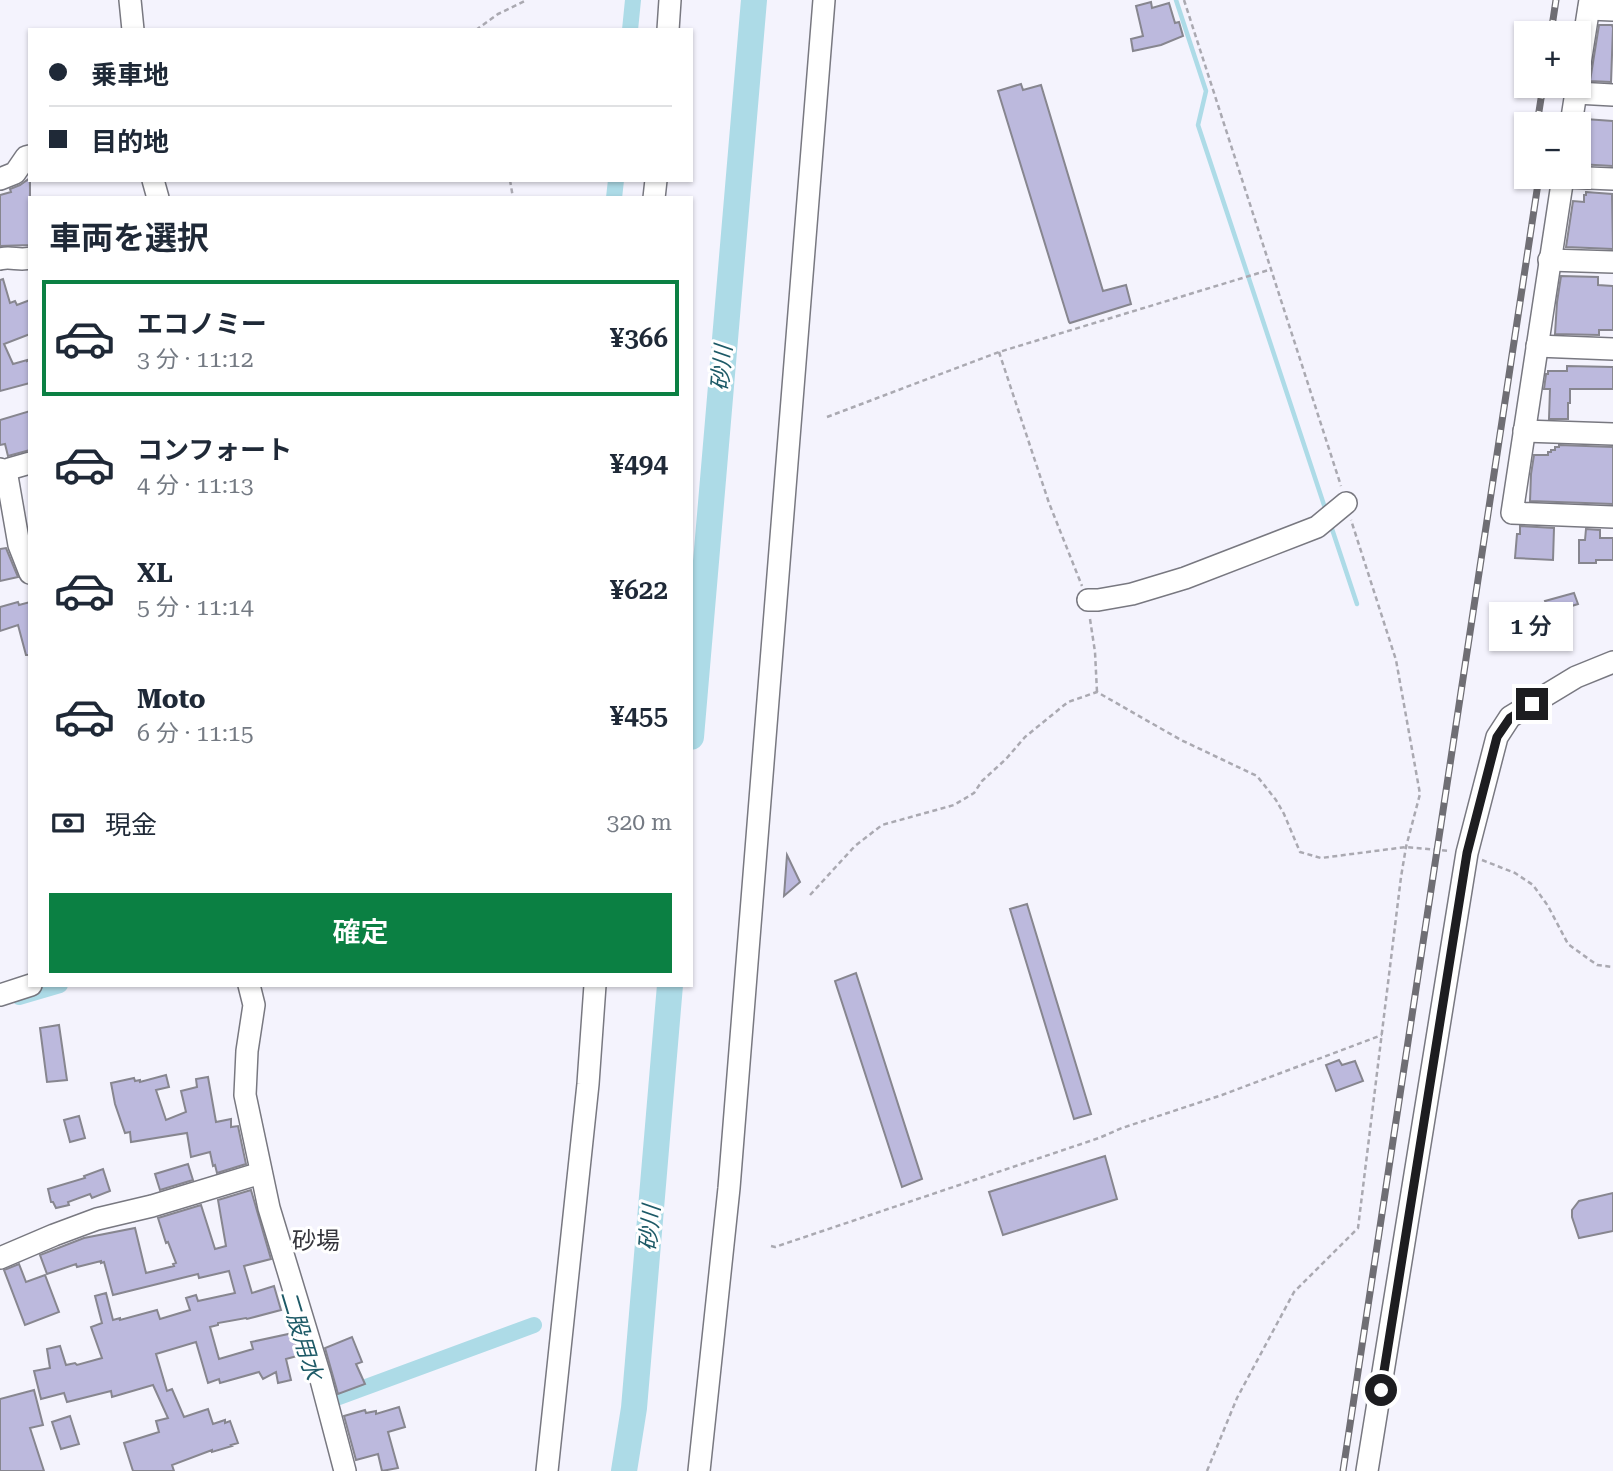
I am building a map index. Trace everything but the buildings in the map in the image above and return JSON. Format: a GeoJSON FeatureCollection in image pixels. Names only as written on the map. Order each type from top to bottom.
{"type":"FeatureCollection","features":[{"type":"Feature","properties":{"kind":"street"},"geometry":{"type":"LineString","coordinates":[[130,0],[133,28]]}},
{"type":"Feature","properties":{"kind":"street"},"geometry":{"type":"LineString","coordinates":[[668,28],[670,0]]}},
{"type":"Feature","properties":{"kind":"street"},"geometry":{"type":"LineString","coordinates":[[699,1471],[729,1188],[824,0]]}},
{"type":"Feature","properties":{"kind":"street"},"geometry":{"type":"LineString","coordinates":[[1590,4],[1613,10]]}},
{"type":"Feature","properties":{"kind":"street"},"geometry":{"type":"LineString","coordinates":[[1591,88],[1613,94]]}},
{"type":"Feature","properties":{"kind":"street"},"geometry":{"type":"LineString","coordinates":[[0,179],[15,173],[28,156]]}},
{"type":"Feature","properties":{"kind":"street"},"geometry":{"type":"LineString","coordinates":[[1591,178],[1613,179]]}},
{"type":"Feature","properties":{"kind":"street"},"geometry":{"type":"LineString","coordinates":[[1561,189],[1512,513],[1613,517]]}},
{"type":"Feature","properties":{"kind":"street"},"geometry":{"type":"LineString","coordinates":[[0,258],[28,259]]}},
{"type":"Feature","properties":{"kind":"street"},"geometry":{"type":"LineString","coordinates":[[1549,260],[1613,262]]}},
{"type":"Feature","properties":{"kind":"street"},"geometry":{"type":"LineString","coordinates":[[1536,346],[1613,349]]}},
{"type":"Feature","properties":{"kind":"street"},"geometry":{"type":"LineString","coordinates":[[1524,431],[1613,434]]}},
{"type":"Feature","properties":{"kind":"street"},"geometry":{"type":"LineString","coordinates":[[28,464],[2,471],[7,476],[19,545],[28,568]]}},
{"type":"Feature","properties":{"kind":"street"},"geometry":{"type":"LineString","coordinates":[[1087,600],[1132,594],[1185,578],[1317,527],[1346,503]]}},
{"type":"Feature","properties":{"kind":"street"},"geometry":{"type":"LineString","coordinates":[[1367,1471],[1467,853],[1497,737],[1510,718],[1576,677],[1613,662]]}},
{"type":"Feature","properties":{"kind":"street"},"geometry":{"type":"LineString","coordinates":[[0,995],[28,986]]}},
{"type":"Feature","properties":{"kind":"street"},"geometry":{"type":"LineString","coordinates":[[250,987],[254,1005],[247,1051],[245,1095],[269,1208],[320,1376],[345,1471]]}},
{"type":"Feature","properties":{"kind":"street"},"geometry":{"type":"LineString","coordinates":[[547,1471],[588,1084],[595,987]]}},
{"type":"Feature","properties":{"kind":"street"},"geometry":{"type":"LineString","coordinates":[[0,1258],[97,1219],[152,1206],[261,1173]]}},
{"type":"Feature","properties":{"kind":"path"},"geometry":{"type":"LineString","coordinates":[[479,28],[498,13],[527,0]]}},
{"type":"Feature","properties":{"kind":"path"},"geometry":{"type":"LineString","coordinates":[[1184,0],[1396,660],[1420,794],[1406,847],[1358,1228],[1294,1292],[1237,1398],[1207,1471]]}},
{"type":"Feature","properties":{"kind":"path"},"geometry":{"type":"LineString","coordinates":[[827,417],[999,352],[1272,269]]}},
{"type":"Feature","properties":{"kind":"path"},"geometry":{"type":"LineString","coordinates":[[999,352],[1049,503],[1087,600],[1095,652],[1097,692]]}},
{"type":"Feature","properties":{"kind":"path"},"geometry":{"type":"LineString","coordinates":[[810,895],[855,846],[882,825],[954,805],[974,793],[982,781],[1025,737],[1068,702],[1097,692],[1181,740],[1257,776],[1284,814],[1300,852],[1321,858],[1406,847],[1467,853],[1515,873],[1533,885],[1548,905],[1568,943],[1597,965],[1613,967]]}},
{"type":"Feature","properties":{"kind":"path"},"geometry":{"type":"LineString","coordinates":[[771,1247],[1099,1138],[1382,1035]]}},
{"type":"Feature","properties":{"kind":"waterway"},"geometry":{"type":"LineString","coordinates":[[630,28],[633,0]]}},
{"type":"Feature","properties":{"kind":"waterway","name":"砂川"},"geometry":{"type":"LineString","coordinates":[[693,714],[754,0]]}},
{"type":"Feature","properties":{"kind":"waterway"},"geometry":{"type":"LineString","coordinates":[[1176,0],[1206,91],[1198,125],[1326,511]]}},
{"type":"Feature","properties":{"kind":"waterway"},"geometry":{"type":"LineString","coordinates":[[614,196],[616,182]]}},
{"type":"Feature","properties":{"kind":"waterway"},"geometry":{"type":"LineString","coordinates":[[1331,526],[1357,604]]}},
{"type":"Feature","properties":{"kind":"waterway","name":"二股用水"},"geometry":{"type":"LineString","coordinates":[[19,997],[53,987]]}},
{"type":"Feature","properties":{"kind":"waterway","name":"砂川"},"geometry":{"type":"LineString","coordinates":[[624,1471],[634,1408],[670,987]]}},
{"type":"Feature","properties":{"kind":"waterway","name":"二股用水"},"geometry":{"type":"LineString","coordinates":[[339,1397],[534,1325]]}},
{"type":"Feature","properties":{"kind":"railway"},"geometry":{"type":"LineString","coordinates":[[1553,21],[1556,0]]}},
{"type":"Feature","properties":{"kind":"railway"},"geometry":{"type":"LineString","coordinates":[[1539,112],[1541,98]]}},
{"type":"Feature","properties":{"kind":"railway"},"geometry":{"type":"LineString","coordinates":[[1343,1471],[1537,189]]}},
{"type":"Feature","properties":{"kind":"district","name":"砂場"},"geometry":{"type":"Point","coordinates":[316,1241]}},
{"type":"Feature","properties":{"kind":"route"},"geometry":{"type":"LineString","coordinates":[[1381,1390],[1467,853],[1497,737],[1510,718],[1532,704]]}}]}
